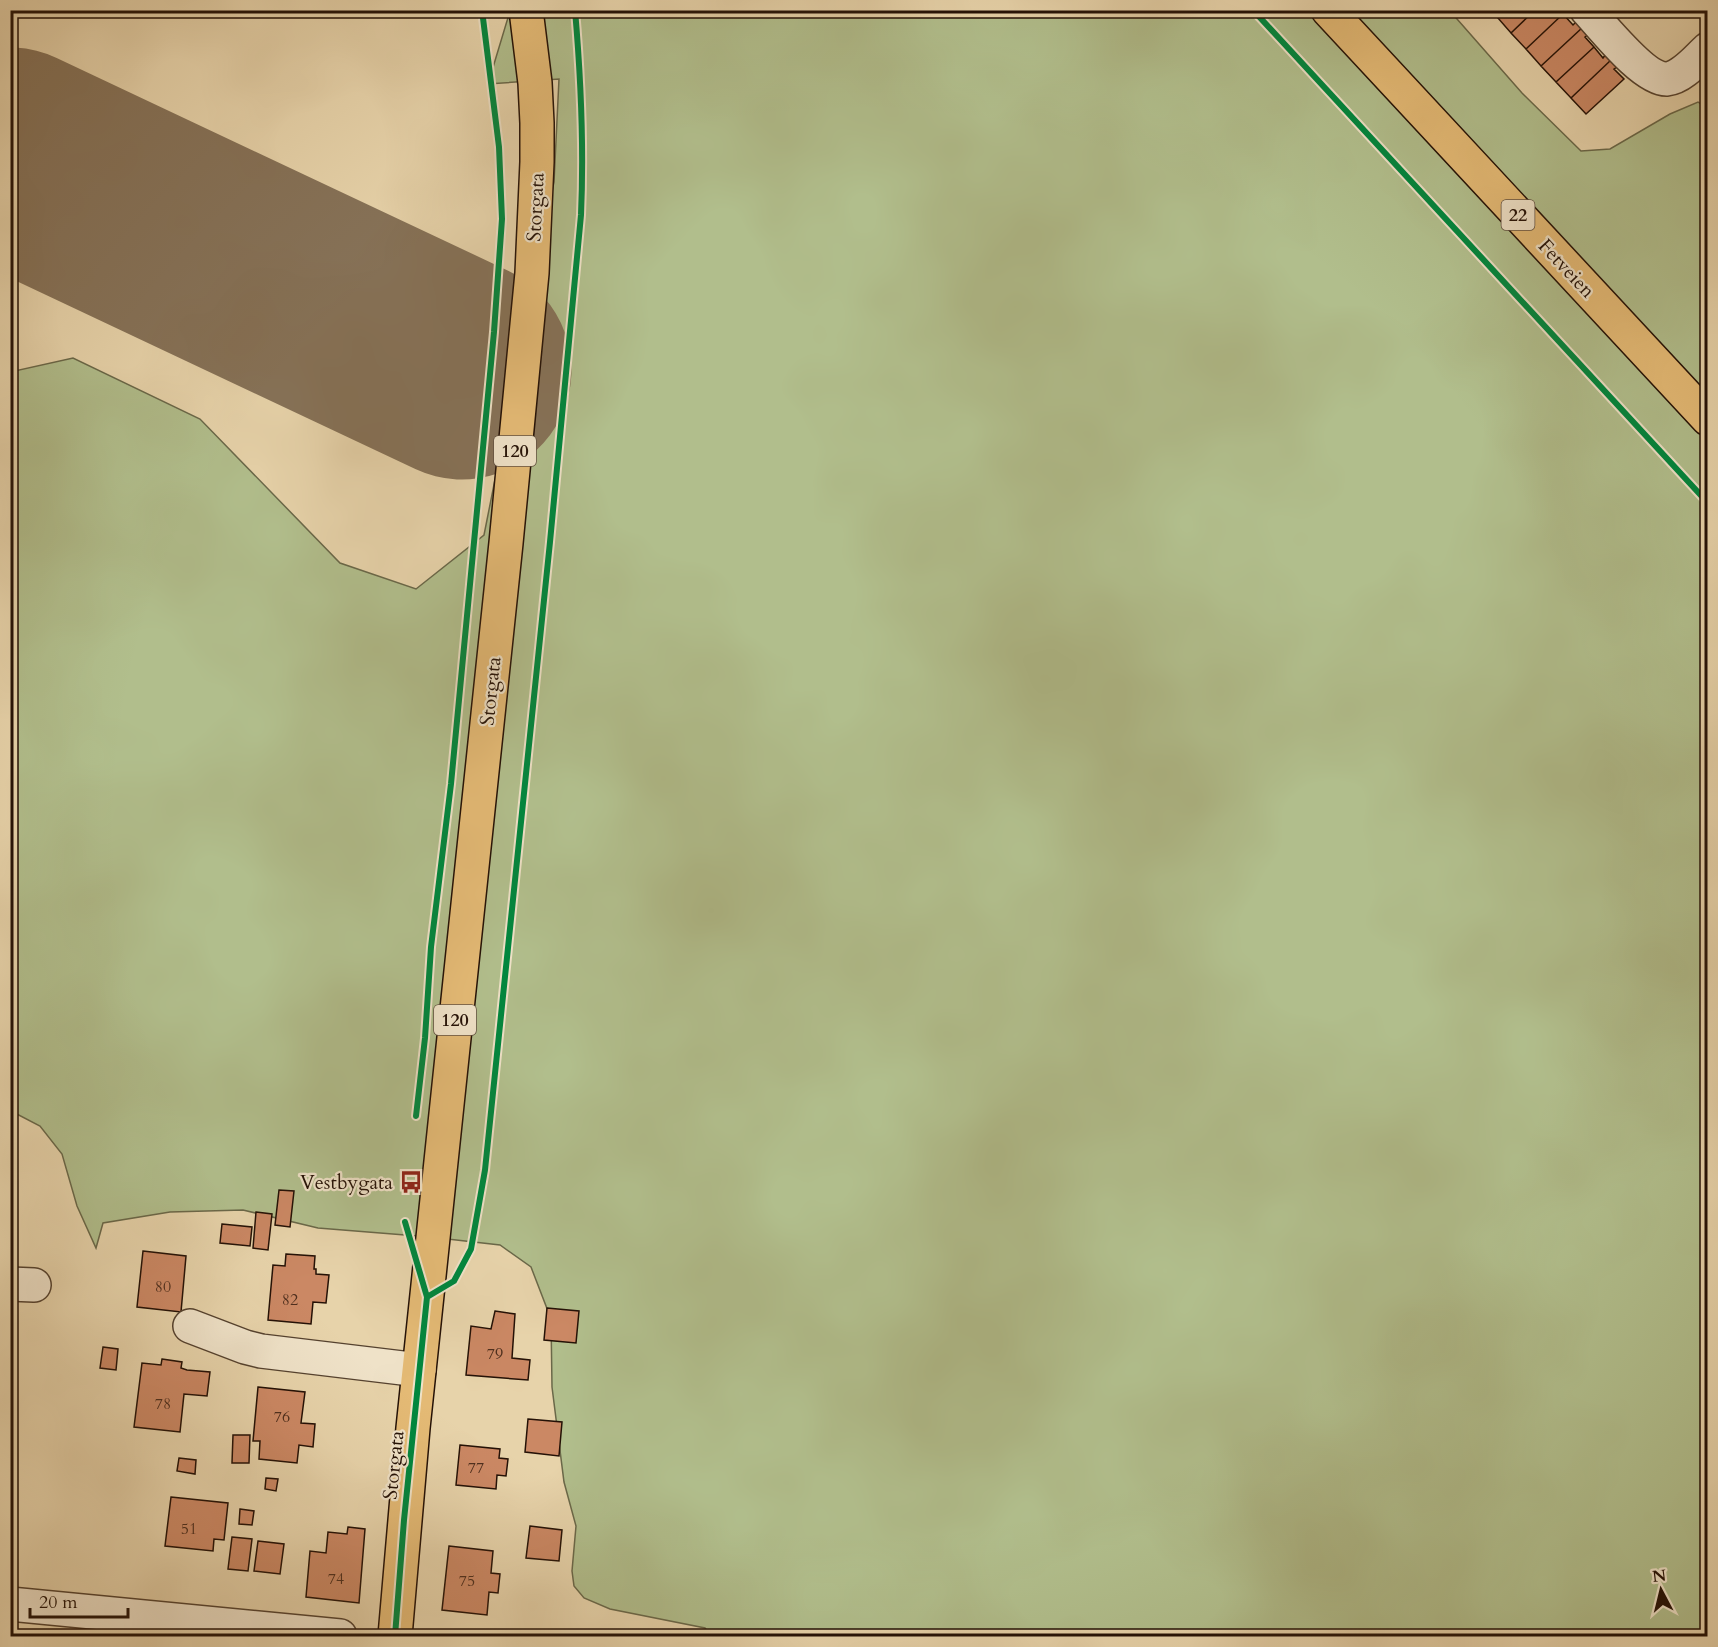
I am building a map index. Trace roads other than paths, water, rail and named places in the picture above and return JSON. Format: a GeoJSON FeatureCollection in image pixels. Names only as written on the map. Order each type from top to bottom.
{"type":"FeatureCollection","features":[{"type":"Feature","properties":{"kind":"main road","name":"Storgata"},"geometry":{"type":"LineString","coordinates":[[395,1636],[419,1370],[506,543],[532,273],[537,123],[535,83],[526,10]]}},
{"type":"Feature","properties":{"kind":"main road","name":"Fetveien"},"geometry":{"type":"LineString","coordinates":[[1328,10],[1707,420]]}},
{"type":"Feature","properties":{"kind":"street"},"geometry":{"type":"LineString","coordinates":[[1587,10],[1637,63],[1651,75],[1659,78],[1675,76],[1686,70],[1707,49]]}},
{"type":"Feature","properties":{"kind":"street"},"geometry":{"type":"LineString","coordinates":[[190,1326],[261,1352],[419,1370]]}},
{"type":"Feature","properties":{"kind":"street"},"geometry":{"type":"LineString","coordinates":[[10,1604],[340,1636]]}},
{"type":"Feature","properties":{"kind":"place","name":"Vestbygata"},"geometry":{"type":"Point","coordinates":[411,1182]}}]}
